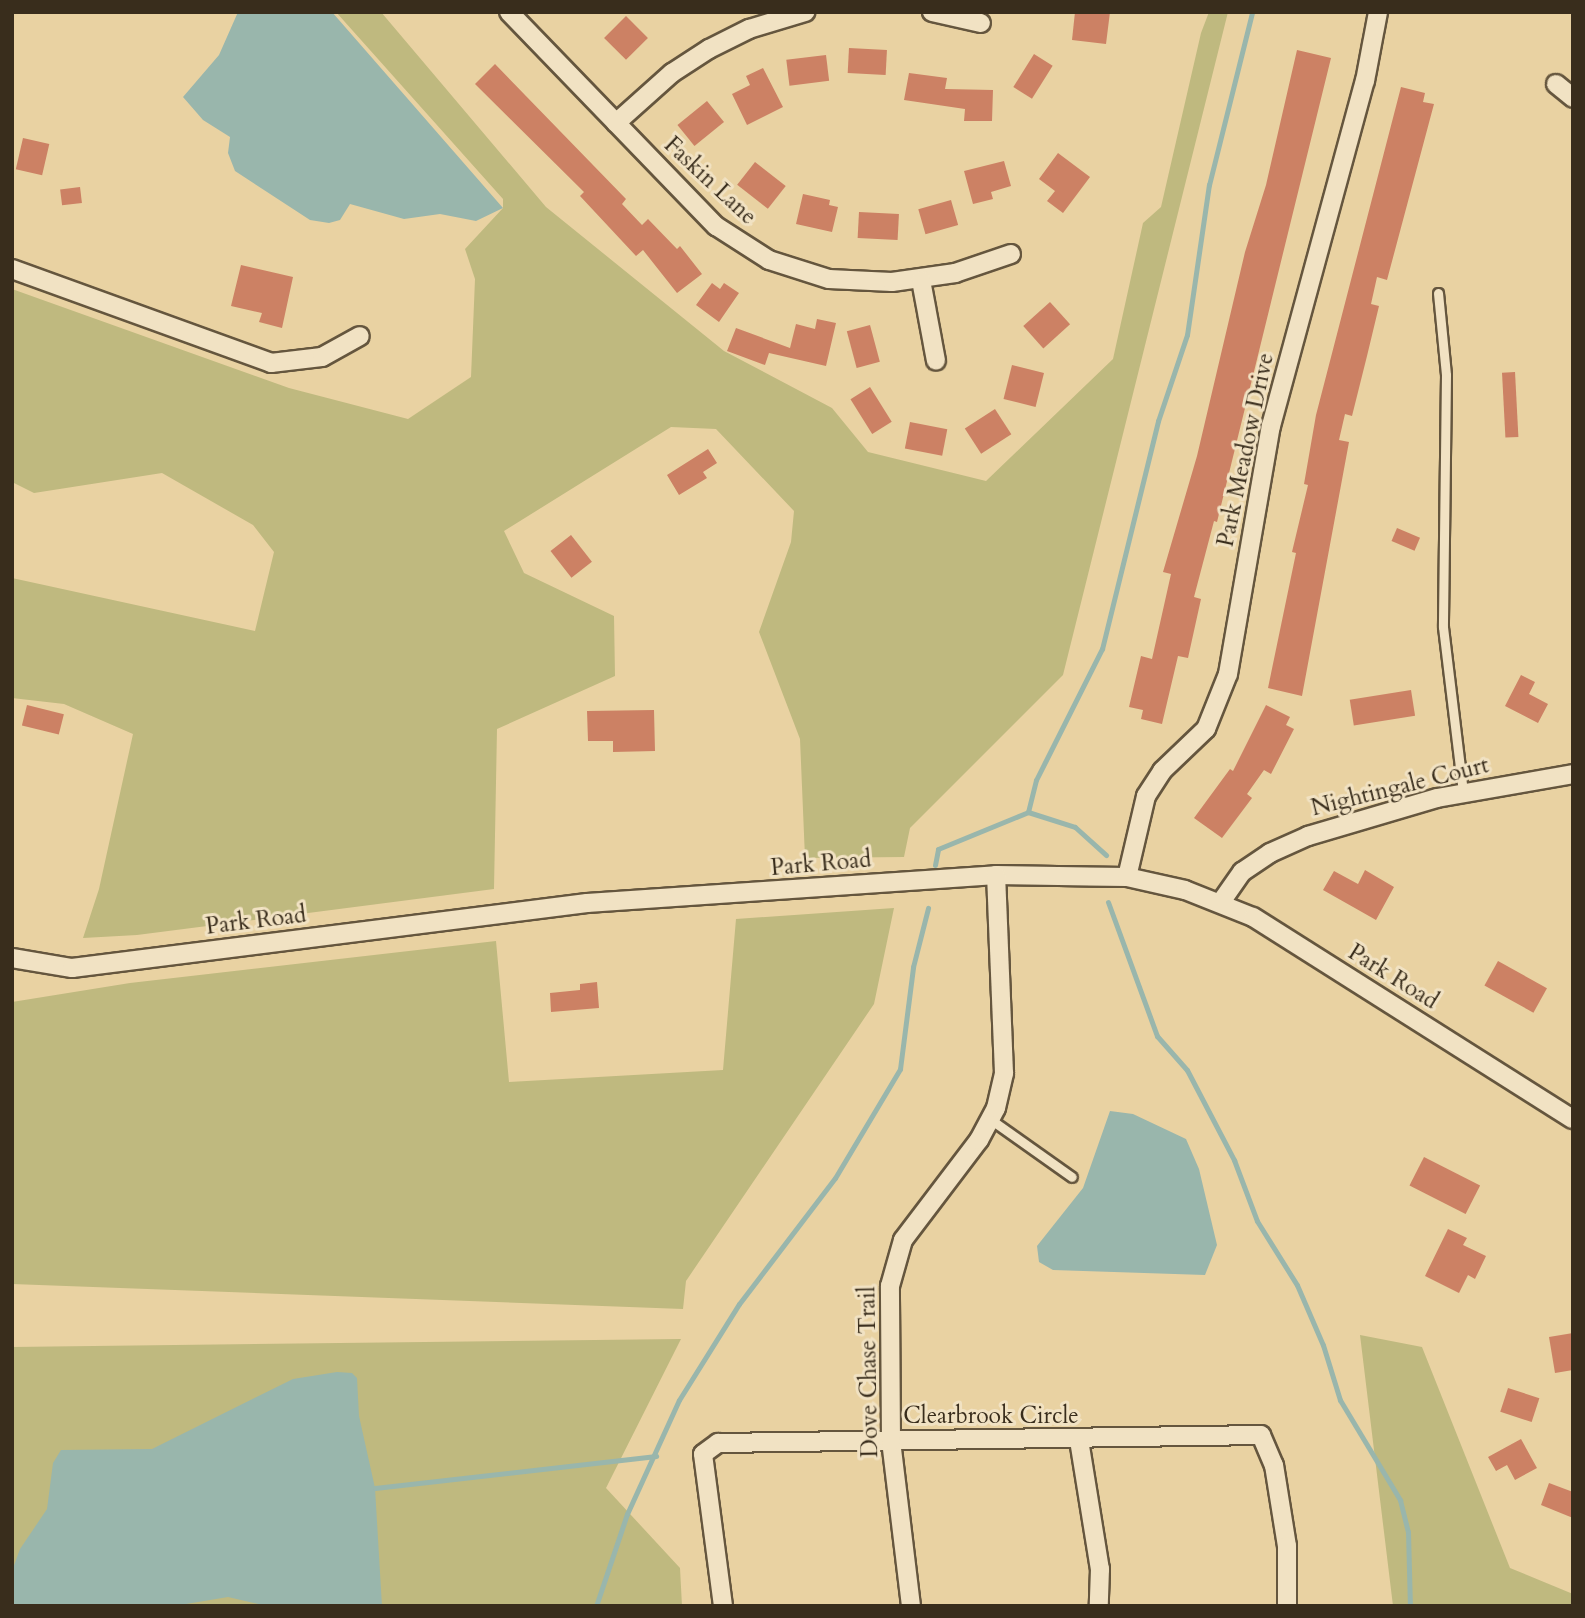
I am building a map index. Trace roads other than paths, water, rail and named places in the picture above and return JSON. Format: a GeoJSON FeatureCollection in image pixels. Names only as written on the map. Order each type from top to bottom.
{"type":"FeatureCollection","features":[{"type":"Feature","properties":{"kind":"street","name":"Faskin Lane"},"geometry":{"type":"LineString","coordinates":[[509,12],[716,226],[750,250],[829,279],[921,280],[976,268],[1011,254]]}},
{"type":"Feature","properties":{"kind":"street"},"geometry":{"type":"LineString","coordinates":[[616,123],[672,73],[709,49],[749,29],[806,12]]}},
{"type":"Feature","properties":{"kind":"street"},"geometry":{"type":"LineString","coordinates":[[932,12],[981,23]]}},
{"type":"Feature","properties":{"kind":"street","name":"Park Meadow Drive"},"geometry":{"type":"LineString","coordinates":[[1128,877],[1146,796],[1162,771],[1206,729],[1228,674],[1271,426],[1365,81],[1378,12]]}},
{"type":"Feature","properties":{"kind":"street"},"geometry":{"type":"LineString","coordinates":[[1556,84],[1573,99]]}},
{"type":"Feature","properties":{"kind":"street"},"geometry":{"type":"LineString","coordinates":[[12,269],[271,363],[322,357],[360,336]]}},
{"type":"Feature","properties":{"kind":"street"},"geometry":{"type":"LineString","coordinates":[[921,280],[936,360]]}},
{"type":"Feature","properties":{"kind":"street","name":"Nightingale Court"},"geometry":{"type":"LineString","coordinates":[[1221,902],[1242,872],[1270,853],[1350,821],[1463,793],[1573,774]]}},
{"type":"Feature","properties":{"kind":"street","name":"Park Road"},"geometry":{"type":"LineString","coordinates":[[12,958],[72,968],[587,903],[996,875],[1128,877],[1221,902],[1253,918],[1573,1119]]}},
{"type":"Feature","properties":{"kind":"street","name":"Dove Chase Trail"},"geometry":{"type":"LineString","coordinates":[[911,1606],[891,1441],[890,1286],[894,1260],[903,1240],[990,1119],[1004,1073],[996,875]]}},
{"type":"Feature","properties":{"kind":"street","name":"Clearbrook Circle"},"geometry":{"type":"LineString","coordinates":[[723,1606],[703,1454],[718,1443],[736,1440],[1079,1440],[1261,1435],[1274,1465],[1287,1546],[1287,1606]]}},
{"type":"Feature","properties":{"kind":"street"},"geometry":{"type":"LineString","coordinates":[[1079,1440],[1100,1569],[1099,1606]]}},
{"type":"Feature","properties":{"kind":"lane"},"geometry":{"type":"LineString","coordinates":[[1438,293],[1446,375],[1443,627],[1463,793]]}},
{"type":"Feature","properties":{"kind":"lane"},"geometry":{"type":"LineString","coordinates":[[990,1119],[1072,1177]]}},
{"type":"Feature","properties":{"kind":"water"},"geometry":{"type":"Polygon","coordinates":[[[238,12],[332,12],[503,208],[476,221],[440,214],[404,219],[350,204],[340,220],[329,223],[310,220],[235,171],[228,153],[230,137],[203,120],[183,97],[219,55],[238,12]]]}},
{"type":"Feature","properties":{"kind":"water"},"geometry":{"type":"Polygon","coordinates":[[[1110,1111],[1133,1114],[1186,1139],[1199,1169],[1217,1245],[1205,1275],[1053,1270],[1039,1262],[1037,1246],[1083,1188],[1110,1111]]]}},
{"type":"Feature","properties":{"kind":"water"},"geometry":{"type":"Polygon","coordinates":[[[337,1372],[352,1373],[357,1378],[359,1416],[375,1488],[382,1606],[267,1606],[228,1597],[174,1606],[14,1606],[12,1571],[20,1549],[47,1509],[53,1463],[61,1450],[152,1449],[293,1379],[337,1372]]]}},
{"type":"Feature","properties":{"kind":"waterway"},"geometry":{"type":"LineString","coordinates":[[1028,812],[1036,780],[1102,649],[1158,421],[1187,335],[1209,185],[1252,12]]}},
{"type":"Feature","properties":{"kind":"waterway"},"geometry":{"type":"LineString","coordinates":[[935,865],[938,849],[1028,812],[1075,827],[1106,855]]}},
{"type":"Feature","properties":{"kind":"waterway"},"geometry":{"type":"LineString","coordinates":[[1108,902],[1157,1036],[1187,1070],[1234,1160],[1257,1221],[1297,1285],[1323,1345],[1340,1400],[1400,1500],[1408,1532],[1410,1606]]}},
{"type":"Feature","properties":{"kind":"waterway"},"geometry":{"type":"LineString","coordinates":[[596,1606],[627,1514],[679,1400],[739,1304],[835,1178],[900,1069],[913,967],[928,908]]}},
{"type":"Feature","properties":{"kind":"waterway"},"geometry":{"type":"LineString","coordinates":[[375,1488],[656,1456]]}}]}
